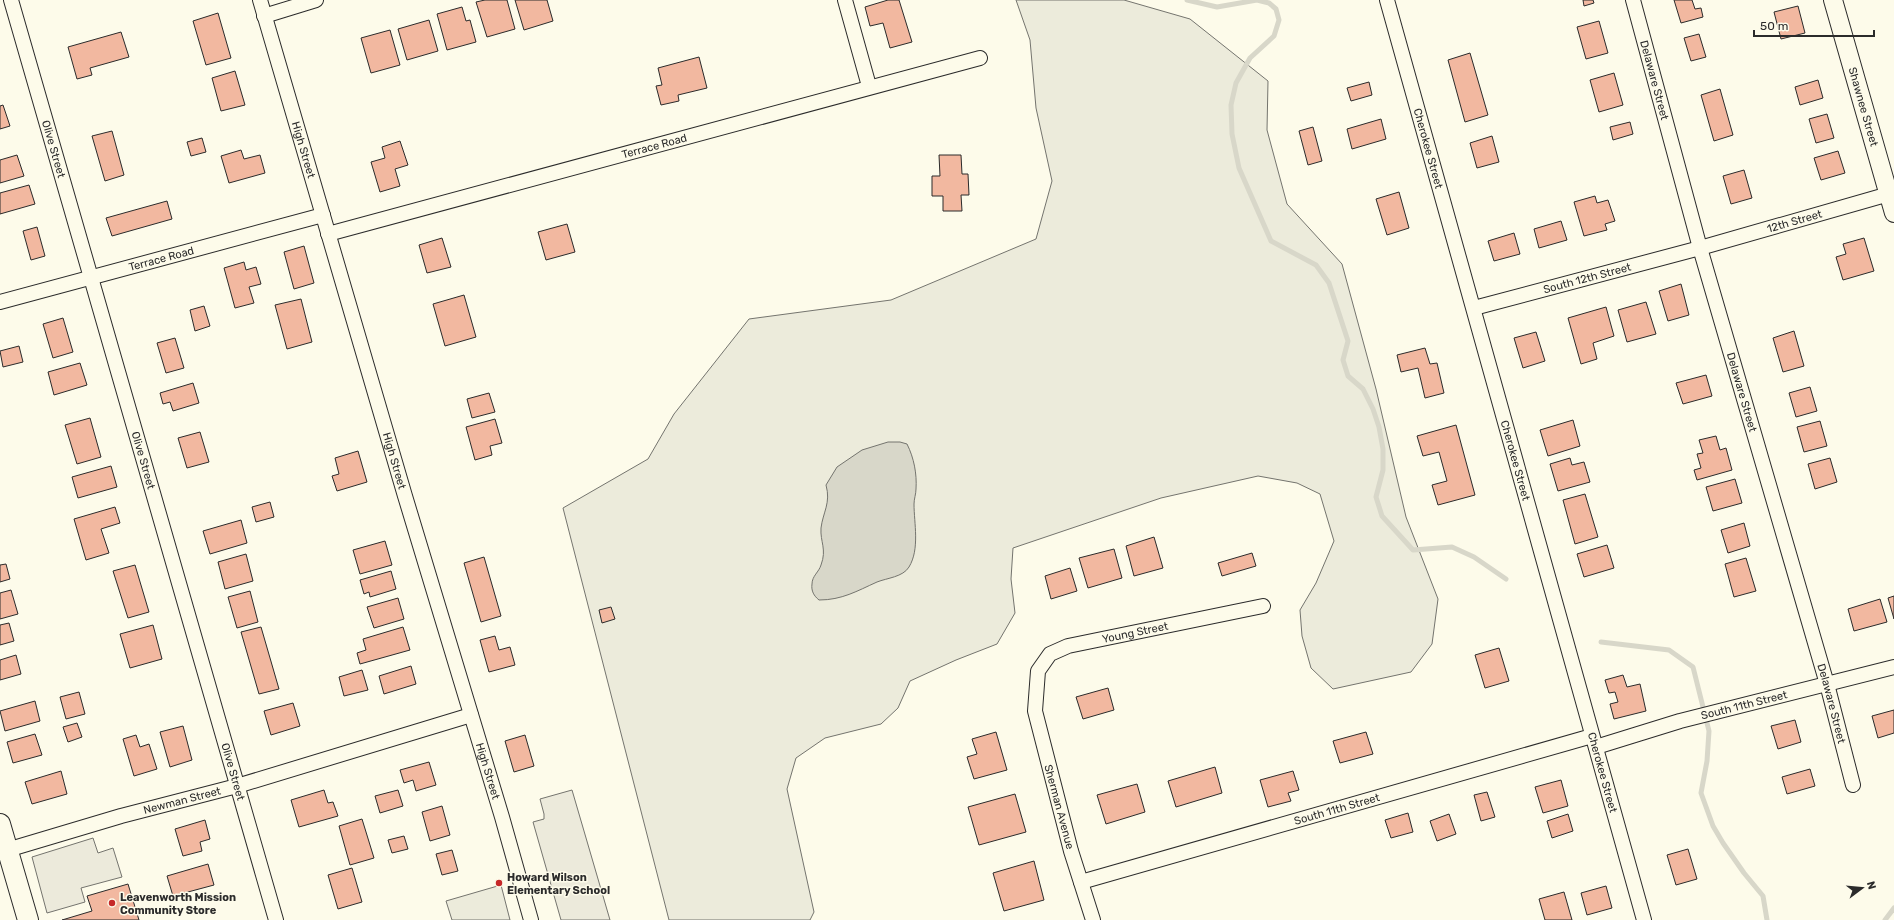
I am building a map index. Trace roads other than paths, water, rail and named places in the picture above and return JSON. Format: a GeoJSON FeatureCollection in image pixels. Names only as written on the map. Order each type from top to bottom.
{"type":"FeatureCollection","features":[{"type":"Feature","properties":{"kind":"main road"},"geometry":{"type":"LineString","coordinates":[[0,824],[28,920]]}},
{"type":"Feature","properties":{"kind":"street","name":"Olive Street"},"geometry":{"type":"LineString","coordinates":[[11,0],[276,920]]}},
{"type":"Feature","properties":{"kind":"street","name":"High Street"},"geometry":{"type":"LineString","coordinates":[[260,0],[531,920]]}},
{"type":"Feature","properties":{"kind":"street"},"geometry":{"type":"LineString","coordinates":[[264,16],[316,0]]}},
{"type":"Feature","properties":{"kind":"street"},"geometry":{"type":"LineString","coordinates":[[845,0],[869,86]]}},
{"type":"Feature","properties":{"kind":"street","name":"Cherokee Street"},"geometry":{"type":"LineString","coordinates":[[1387,0],[1644,920]]}},
{"type":"Feature","properties":{"kind":"street","name":"Delaware Street"},"geometry":{"type":"LineString","coordinates":[[1633,0],[1700,248],[1827,684],[1853,785]]}},
{"type":"Feature","properties":{"kind":"street","name":"Shawnee Street"},"geometry":{"type":"LineString","coordinates":[[1833,0],[1894,213]]}},
{"type":"Feature","properties":{"kind":"street","name":"Terrace Road"},"geometry":{"type":"LineString","coordinates":[[328,234],[869,86],[980,58]]}},
{"type":"Feature","properties":{"kind":"street","name":"12th Street"},"geometry":{"type":"LineString","coordinates":[[1700,248],[1889,194]]}},
{"type":"Feature","properties":{"kind":"street","name":"Terrace Road"},"geometry":{"type":"LineString","coordinates":[[0,302],[323,215]]}},
{"type":"Feature","properties":{"kind":"street","name":"South 12th Street"},"geometry":{"type":"LineString","coordinates":[[1474,308],[1700,248]]}},
{"type":"Feature","properties":{"kind":"street","name":"Young Street"},"geometry":{"type":"LineString","coordinates":[[1036,693],[1038,671],[1050,654],[1062,649],[1263,606]]}},
{"type":"Feature","properties":{"kind":"street","name":"South 11th Street"},"geometry":{"type":"LineString","coordinates":[[1081,882],[1594,741],[1717,712],[1894,667]]}},
{"type":"Feature","properties":{"kind":"street","name":"Sherman Avenue"},"geometry":{"type":"LineString","coordinates":[[1036,693],[1035,711],[1044,753],[1093,920]]}},
{"type":"Feature","properties":{"kind":"street","name":"Newman Street"},"geometry":{"type":"LineString","coordinates":[[7,850],[121,816],[237,786],[471,715]]}},
{"type":"Feature","properties":{"kind":"waterway"},"geometry":{"type":"LineString","coordinates":[[1187,0],[1217,7],[1257,0],[1269,3],[1276,9],[1279,20],[1274,36],[1250,58],[1236,83],[1231,105],[1232,134],[1239,168],[1271,241],[1316,265],[1329,283],[1348,341],[1343,360],[1348,376],[1363,389],[1373,409],[1379,427],[1383,449],[1383,470],[1376,497],[1382,516],[1413,550],[1452,547],[1474,557],[1506,579]]}},
{"type":"Feature","properties":{"kind":"waterway"},"geometry":{"type":"LineString","coordinates":[[1601,642],[1669,650],[1693,667],[1709,731],[1707,761],[1701,793],[1713,826],[1723,843],[1744,873],[1763,896],[1767,920]]}},
{"type":"Feature","properties":{"kind":"waterway"},"geometry":{"type":"LineString","coordinates":[[1885,920],[1894,908]]}},
{"type":"Feature","properties":{"kind":"place","name":"Howard Wilson Elementary School"},"geometry":{"type":"Point","coordinates":[499,883]}},
{"type":"Feature","properties":{"kind":"place","name":"Leavenworth Mission Community Store"},"geometry":{"type":"Point","coordinates":[112,903]}}]}
